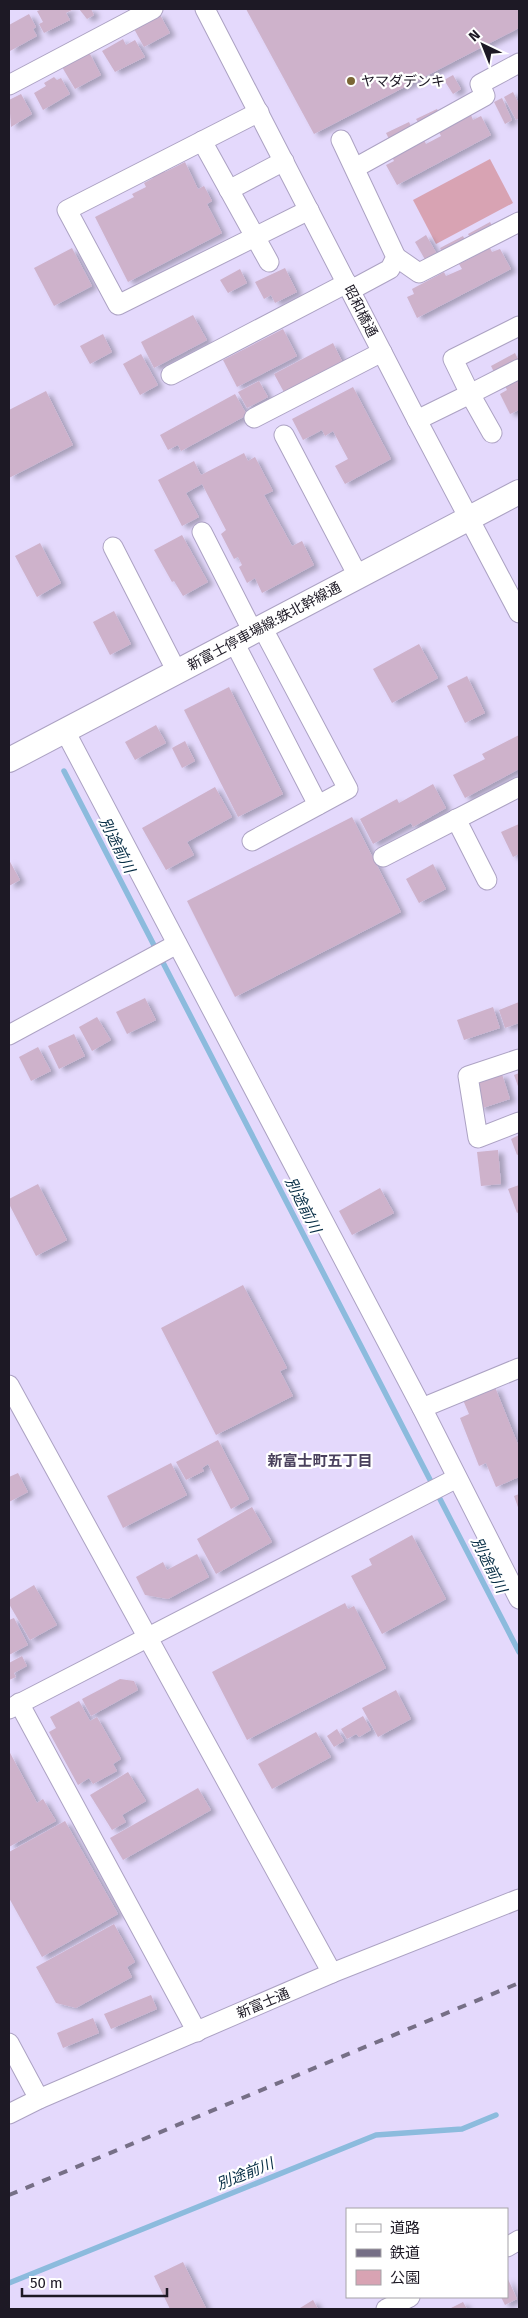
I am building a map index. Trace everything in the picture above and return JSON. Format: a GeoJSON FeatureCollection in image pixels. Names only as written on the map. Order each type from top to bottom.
{"type":"FeatureCollection","features":[{"type":"Feature","properties":{"kind":"main road","name":"新富士停車場線:鉄北幹線通"},"geometry":{"type":"LineString","coordinates":[[9,760],[519,492]]}},
{"type":"Feature","properties":{"kind":"street"},"geometry":{"type":"LineString","coordinates":[[9,86],[153,9]]}},
{"type":"Feature","properties":{"kind":"street","name":"昭和橋通"},"geometry":{"type":"LineString","coordinates":[[205,9],[519,613]]}},
{"type":"Feature","properties":{"kind":"street"},"geometry":{"type":"LineString","coordinates":[[355,168],[484,96],[480,84],[519,63]]}},
{"type":"Feature","properties":{"kind":"street"},"geometry":{"type":"LineString","coordinates":[[258,112],[67,210],[118,305],[309,210]]}},
{"type":"Feature","properties":{"kind":"street"},"geometry":{"type":"LineString","coordinates":[[340,140],[396,257],[419,273],[519,222]]}},
{"type":"Feature","properties":{"kind":"street"},"geometry":{"type":"LineString","coordinates":[[202,141],[269,262]]}},
{"type":"Feature","properties":{"kind":"street"},"geometry":{"type":"LineString","coordinates":[[229,190],[284,161]]}},
{"type":"Feature","properties":{"kind":"street"},"geometry":{"type":"LineString","coordinates":[[171,376],[349,287],[390,269],[396,257]]}},
{"type":"Feature","properties":{"kind":"street"},"geometry":{"type":"LineString","coordinates":[[492,433],[452,359],[519,326]]}},
{"type":"Feature","properties":{"kind":"street"},"geometry":{"type":"LineString","coordinates":[[254,418],[382,352]]}},
{"type":"Feature","properties":{"kind":"street"},"geometry":{"type":"LineString","coordinates":[[417,420],[519,369]]}},
{"type":"Feature","properties":{"kind":"street"},"geometry":{"type":"LineString","coordinates":[[284,435],[358,576]]}},
{"type":"Feature","properties":{"kind":"street"},"geometry":{"type":"LineString","coordinates":[[202,532],[250,634],[318,805]]}},
{"type":"Feature","properties":{"kind":"street"},"geometry":{"type":"LineString","coordinates":[[112,546],[177,672]]}},
{"type":"Feature","properties":{"kind":"street"},"geometry":{"type":"LineString","coordinates":[[250,634],[348,789],[252,841]]}},
{"type":"Feature","properties":{"kind":"street"},"geometry":{"type":"LineString","coordinates":[[65,732],[422,1408],[519,1599]]}},
{"type":"Feature","properties":{"kind":"street"},"geometry":{"type":"LineString","coordinates":[[383,856],[519,787]]}},
{"type":"Feature","properties":{"kind":"street"},"geometry":{"type":"LineString","coordinates":[[456,819],[487,880]]}},
{"type":"Feature","properties":{"kind":"street"},"geometry":{"type":"LineString","coordinates":[[9,1035],[177,944]]}},
{"type":"Feature","properties":{"kind":"street"},"geometry":{"type":"LineString","coordinates":[[519,1059],[468,1076],[478,1138],[519,1122]]}},
{"type":"Feature","properties":{"kind":"street"},"geometry":{"type":"LineString","coordinates":[[422,1408],[519,1368]]}},
{"type":"Feature","properties":{"kind":"street"},"geometry":{"type":"LineString","coordinates":[[9,1385],[332,1974]]}},
{"type":"Feature","properties":{"kind":"street"},"geometry":{"type":"LineString","coordinates":[[196,2032],[14,1706],[457,1478]]}},
{"type":"Feature","properties":{"kind":"street","name":"新富士通"},"geometry":{"type":"LineString","coordinates":[[9,2114],[39,2099],[332,1974],[519,1899]]}},
{"type":"Feature","properties":{"kind":"street"},"geometry":{"type":"LineString","coordinates":[[9,2043],[39,2099]]}},
{"type":"Feature","properties":{"kind":"street"},"geometry":{"type":"LineString","coordinates":[[508,2246],[519,2240]]}},
{"type":"Feature","properties":{"kind":"street"},"geometry":{"type":"LineString","coordinates":[[386,2309],[408,2298]]}},
{"type":"Feature","properties":{"kind":"green space"},"geometry":{"type":"Polygon","coordinates":[[[490,159],[513,203],[436,244],[413,200],[490,159]]]}},
{"type":"Feature","properties":{"kind":"building"},"geometry":{"type":"Polygon","coordinates":[[[43,9],[71,9],[66,13],[70,20],[44,33],[39,24],[43,22],[37,11],[43,9]]]}},
{"type":"Feature","properties":{"kind":"building"},"geometry":{"type":"Polygon","coordinates":[[[79,9],[91,9],[94,15],[87,19],[79,9]]]}},
{"type":"Feature","properties":{"kind":"building","name":"ヤマダデンキ"},"geometry":{"type":"Polygon","coordinates":[[[246,9],[519,9],[519,28],[314,134],[246,9]]]}},
{"type":"Feature","properties":{"kind":"building"},"geometry":{"type":"Polygon","coordinates":[[[159,13],[170,33],[144,47],[133,27],[159,13]]]}},
{"type":"Feature","properties":{"kind":"building"},"geometry":{"type":"Polygon","coordinates":[[[29,14],[36,27],[33,29],[37,36],[10,51],[9,25],[29,14]]]}},
{"type":"Feature","properties":{"kind":"building"},"geometry":{"type":"Polygon","coordinates":[[[123,39],[126,45],[135,40],[145,57],[115,72],[102,51],[123,39]]]}},
{"type":"Feature","properties":{"kind":"building"},"geometry":{"type":"Polygon","coordinates":[[[89,52],[101,75],[75,89],[62,67],[89,52]]]}},
{"type":"Feature","properties":{"kind":"building"},"geometry":{"type":"Polygon","coordinates":[[[453,75],[461,89],[453,94],[444,80],[453,75]]]}},
{"type":"Feature","properties":{"kind":"building"},"geometry":{"type":"Polygon","coordinates":[[[54,77],[57,80],[61,78],[70,94],[43,110],[34,93],[46,86],[44,83],[54,77]]]}},
{"type":"Feature","properties":{"kind":"building"},"geometry":{"type":"Polygon","coordinates":[[[513,92],[519,104],[519,118],[516,120],[504,97],[513,92]]]}},
{"type":"Feature","properties":{"kind":"building"},"geometry":{"type":"Polygon","coordinates":[[[21,94],[32,114],[11,127],[9,100],[21,94]]]}},
{"type":"Feature","properties":{"kind":"building"},"geometry":{"type":"Polygon","coordinates":[[[502,98],[512,120],[505,124],[494,102],[502,98]]]}},
{"type":"Feature","properties":{"kind":"building"},"geometry":{"type":"Polygon","coordinates":[[[437,109],[440,114],[419,124],[416,119],[437,109]]]}},
{"type":"Feature","properties":{"kind":"building"},"geometry":{"type":"Polygon","coordinates":[[[471,115],[473,120],[481,116],[491,135],[397,185],[386,165],[394,161],[392,157],[424,140],[426,144],[441,136],[439,132],[471,115]]]}},
{"type":"Feature","properties":{"kind":"building"},"geometry":{"type":"Polygon","coordinates":[[[409,122],[412,128],[389,139],[386,133],[409,122]]]}},
{"type":"Feature","properties":{"kind":"building"},"geometry":{"type":"Polygon","coordinates":[[[185,162],[198,189],[204,186],[212,201],[207,204],[222,233],[128,282],[95,217],[134,197],[132,194],[146,187],[144,183],[153,178],[151,174],[163,168],[165,172],[185,162]]]}},
{"type":"Feature","properties":{"kind":"building"},"geometry":{"type":"Polygon","coordinates":[[[490,222],[494,229],[472,241],[468,234],[490,222]]]}},
{"type":"Feature","properties":{"kind":"building"},"geometry":{"type":"Polygon","coordinates":[[[426,235],[438,256],[427,263],[415,242],[426,235]]]}},
{"type":"Feature","properties":{"kind":"building"},"geometry":{"type":"Polygon","coordinates":[[[463,236],[466,242],[443,255],[440,248],[463,236]]]}},
{"type":"Feature","properties":{"kind":"building"},"geometry":{"type":"Polygon","coordinates":[[[72,248],[92,286],[54,306],[34,268],[72,248]]]}},
{"type":"Feature","properties":{"kind":"building"},"geometry":{"type":"Polygon","coordinates":[[[490,248],[492,252],[500,249],[511,269],[417,318],[407,297],[414,294],[412,289],[444,272],[446,276],[462,269],[459,264],[490,248]]]}},
{"type":"Feature","properties":{"kind":"building"},"geometry":{"type":"Polygon","coordinates":[[[285,268],[297,292],[275,303],[271,295],[264,299],[255,282],[285,268]]]}},
{"type":"Feature","properties":{"kind":"building"},"geometry":{"type":"Polygon","coordinates":[[[240,269],[247,283],[228,293],[220,280],[240,269]]]}},
{"type":"Feature","properties":{"kind":"building"},"geometry":{"type":"Polygon","coordinates":[[[193,315],[207,340],[154,368],[141,342],[193,315]]]}},
{"type":"Feature","properties":{"kind":"building"},"geometry":{"type":"Polygon","coordinates":[[[283,329],[297,356],[237,387],[223,360],[283,329]]]}},
{"type":"Feature","properties":{"kind":"building"},"geometry":{"type":"Polygon","coordinates":[[[103,334],[112,352],[90,364],[80,346],[103,334]]]}},
{"type":"Feature","properties":{"kind":"building"},"geometry":{"type":"Polygon","coordinates":[[[333,343],[343,363],[285,394],[274,374],[333,343]]]}},
{"type":"Feature","properties":{"kind":"building"},"geometry":{"type":"Polygon","coordinates":[[[515,353],[519,361],[495,374],[491,366],[515,353]]]}},
{"type":"Feature","properties":{"kind":"building"},"geometry":{"type":"Polygon","coordinates":[[[141,354],[158,385],[140,395],[123,364],[141,354]]]}},
{"type":"Feature","properties":{"kind":"building"},"geometry":{"type":"Polygon","coordinates":[[[519,379],[519,410],[510,414],[500,394],[507,390],[505,386],[519,379]]]}},
{"type":"Feature","properties":{"kind":"building"},"geometry":{"type":"Polygon","coordinates":[[[259,381],[268,397],[247,408],[238,392],[259,381]]]}},
{"type":"Feature","properties":{"kind":"building"},"geometry":{"type":"Polygon","coordinates":[[[353,387],[391,459],[345,484],[335,466],[348,459],[333,431],[325,436],[322,430],[303,440],[292,419],[353,387]]]}},
{"type":"Feature","properties":{"kind":"building"},"geometry":{"type":"Polygon","coordinates":[[[46,391],[73,445],[9,478],[9,410],[46,391]]]}},
{"type":"Feature","properties":{"kind":"building"},"geometry":{"type":"Polygon","coordinates":[[[235,394],[247,415],[181,451],[178,445],[168,450],[160,435],[235,394]]]}},
{"type":"Feature","properties":{"kind":"building"},"geometry":{"type":"Polygon","coordinates":[[[244,453],[248,461],[255,457],[273,491],[264,495],[292,546],[302,541],[314,565],[262,593],[255,578],[247,583],[239,567],[242,565],[238,557],[234,559],[221,534],[226,530],[202,484],[186,493],[199,517],[182,526],[158,480],[194,461],[201,475],[244,453]]]}},
{"type":"Feature","properties":{"kind":"building"},"geometry":{"type":"Polygon","coordinates":[[[182,535],[208,582],[183,596],[174,581],[172,582],[154,550],[182,535]]]}},
{"type":"Feature","properties":{"kind":"building"},"geometry":{"type":"Polygon","coordinates":[[[40,543],[61,583],[37,597],[15,556],[40,543]]]}},
{"type":"Feature","properties":{"kind":"building"},"geometry":{"type":"Polygon","coordinates":[[[114,611],[131,644],[110,655],[93,622],[114,611]]]}},
{"type":"Feature","properties":{"kind":"building"},"geometry":{"type":"Polygon","coordinates":[[[419,644],[438,678],[392,703],[373,669],[419,644]]]}},
{"type":"Feature","properties":{"kind":"building"},"geometry":{"type":"Polygon","coordinates":[[[467,676],[485,713],[465,723],[447,686],[467,676]]]}},
{"type":"Feature","properties":{"kind":"building"},"geometry":{"type":"Polygon","coordinates":[[[229,687],[283,794],[238,817],[184,710],[229,687]]]}},
{"type":"Feature","properties":{"kind":"building"},"geometry":{"type":"Polygon","coordinates":[[[156,725],[166,743],[135,760],[125,742],[156,725]]]}},
{"type":"Feature","properties":{"kind":"building"},"geometry":{"type":"Polygon","coordinates":[[[519,735],[519,769],[465,798],[453,775],[485,759],[482,754],[519,735]]]}},
{"type":"Feature","properties":{"kind":"building"},"geometry":{"type":"Polygon","coordinates":[[[185,741],[195,761],[182,768],[172,748],[185,741]]]}},
{"type":"Feature","properties":{"kind":"building"},"geometry":{"type":"Polygon","coordinates":[[[433,784],[446,808],[413,827],[411,823],[373,844],[360,819],[397,799],[399,803],[433,784]]]}},
{"type":"Feature","properties":{"kind":"building"},"geometry":{"type":"Polygon","coordinates":[[[215,787],[232,817],[187,842],[194,855],[166,870],[142,828],[215,787]]]}},
{"type":"Feature","properties":{"kind":"building"},"geometry":{"type":"Polygon","coordinates":[[[352,817],[401,912],[235,997],[187,901],[352,817]]]}},
{"type":"Feature","properties":{"kind":"building"},"geometry":{"type":"Polygon","coordinates":[[[519,824],[519,854],[513,857],[501,832],[519,824]]]}},
{"type":"Feature","properties":{"kind":"building"},"geometry":{"type":"Polygon","coordinates":[[[9,860],[20,880],[9,886],[9,860]]]}},
{"type":"Feature","properties":{"kind":"building"},"geometry":{"type":"Polygon","coordinates":[[[433,864],[446,889],[419,903],[406,879],[433,864]]]}},
{"type":"Feature","properties":{"kind":"building"},"geometry":{"type":"Polygon","coordinates":[[[145,998],[156,1020],[127,1034],[116,1012],[145,998]]]}},
{"type":"Feature","properties":{"kind":"building"},"geometry":{"type":"Polygon","coordinates":[[[519,1002],[519,1023],[505,1028],[499,1010],[519,1002]]]}},
{"type":"Feature","properties":{"kind":"building"},"geometry":{"type":"Polygon","coordinates":[[[493,1007],[500,1028],[464,1040],[457,1020],[493,1007]]]}},
{"type":"Feature","properties":{"kind":"building"},"geometry":{"type":"Polygon","coordinates":[[[97,1017],[111,1040],[92,1051],[79,1027],[97,1017]]]}},
{"type":"Feature","properties":{"kind":"building"},"geometry":{"type":"Polygon","coordinates":[[[74,1034],[85,1056],[59,1069],[48,1046],[74,1034]]]}},
{"type":"Feature","properties":{"kind":"building"},"geometry":{"type":"Polygon","coordinates":[[[38,1047],[51,1071],[31,1081],[19,1057],[38,1047]]]}},
{"type":"Feature","properties":{"kind":"building"},"geometry":{"type":"Polygon","coordinates":[[[519,1073],[519,1089],[514,1075],[519,1073]]]}},
{"type":"Feature","properties":{"kind":"building"},"geometry":{"type":"Polygon","coordinates":[[[502,1074],[510,1099],[480,1109],[472,1084],[502,1074]]]}},
{"type":"Feature","properties":{"kind":"building"},"geometry":{"type":"Polygon","coordinates":[[[519,1135],[519,1154],[517,1155],[511,1139],[519,1135]]]}},
{"type":"Feature","properties":{"kind":"building"},"geometry":{"type":"Polygon","coordinates":[[[498,1150],[501,1184],[481,1186],[477,1152],[498,1150]]]}},
{"type":"Feature","properties":{"kind":"building"},"geometry":{"type":"Polygon","coordinates":[[[38,1184],[67,1240],[36,1256],[9,1204],[9,1199],[38,1184]]]}},
{"type":"Feature","properties":{"kind":"building"},"geometry":{"type":"Polygon","coordinates":[[[519,1185],[519,1212],[517,1213],[508,1189],[519,1185]]]}},
{"type":"Feature","properties":{"kind":"building"},"geometry":{"type":"Polygon","coordinates":[[[380,1188],[394,1213],[352,1235],[339,1211],[380,1188]]]}},
{"type":"Feature","properties":{"kind":"building"},"geometry":{"type":"Polygon","coordinates":[[[243,1285],[287,1368],[280,1371],[293,1396],[216,1435],[161,1328],[243,1285]]]}},
{"type":"Feature","properties":{"kind":"building"},"geometry":{"type":"Polygon","coordinates":[[[495,1387],[519,1447],[519,1477],[496,1487],[486,1463],[479,1466],[460,1418],[469,1414],[463,1400],[495,1387]]]}},
{"type":"Feature","properties":{"kind":"building"},"geometry":{"type":"Polygon","coordinates":[[[218,1440],[249,1499],[231,1509],[208,1464],[202,1468],[204,1471],[186,1480],[176,1462],[218,1440]]]}},
{"type":"Feature","properties":{"kind":"building"},"geometry":{"type":"Polygon","coordinates":[[[171,1463],[187,1495],[123,1528],[107,1496],[171,1463]]]}},
{"type":"Feature","properties":{"kind":"building"},"geometry":{"type":"Polygon","coordinates":[[[18,1473],[28,1492],[9,1502],[9,1477],[18,1473]]]}},
{"type":"Feature","properties":{"kind":"building"},"geometry":{"type":"Polygon","coordinates":[[[519,1494],[519,1510],[514,1496],[519,1494]]]}},
{"type":"Feature","properties":{"kind":"building"},"geometry":{"type":"Polygon","coordinates":[[[252,1507],[272,1542],[216,1574],[197,1539],[252,1507]]]}},
{"type":"Feature","properties":{"kind":"building"},"geometry":{"type":"Polygon","coordinates":[[[412,1535],[446,1599],[382,1634],[351,1576],[372,1565],[369,1559],[412,1535]]]}},
{"type":"Feature","properties":{"kind":"building"},"geometry":{"type":"Polygon","coordinates":[[[197,1554],[209,1577],[168,1599],[145,1595],[136,1577],[163,1562],[167,1570],[197,1554]]]}},
{"type":"Feature","properties":{"kind":"building"},"geometry":{"type":"Polygon","coordinates":[[[34,1585],[57,1625],[30,1640],[9,1604],[9,1600],[34,1585]]]}},
{"type":"Feature","properties":{"kind":"building"},"geometry":{"type":"Polygon","coordinates":[[[345,1603],[348,1609],[354,1606],[386,1668],[247,1740],[212,1672],[345,1603]]]}},
{"type":"Feature","properties":{"kind":"building"},"geometry":{"type":"Polygon","coordinates":[[[14,1618],[28,1645],[9,1655],[9,1620],[14,1618]]]}},
{"type":"Feature","properties":{"kind":"building"},"geometry":{"type":"Polygon","coordinates":[[[22,1656],[27,1666],[14,1673],[16,1677],[9,1680],[9,1663],[22,1656]]]}},
{"type":"Feature","properties":{"kind":"building"},"geometry":{"type":"Polygon","coordinates":[[[120,1679],[134,1681],[138,1690],[91,1716],[82,1699],[120,1679]]]}},
{"type":"Feature","properties":{"kind":"building"},"geometry":{"type":"Polygon","coordinates":[[[396,1690],[411,1719],[378,1737],[362,1708],[396,1690]]]}},
{"type":"Feature","properties":{"kind":"building"},"geometry":{"type":"Polygon","coordinates":[[[79,1701],[90,1721],[97,1717],[121,1759],[113,1764],[117,1771],[93,1784],[89,1778],[78,1785],[49,1732],[56,1728],[50,1717],[79,1701]]]}},
{"type":"Feature","properties":{"kind":"building"},"geometry":{"type":"Polygon","coordinates":[[[363,1716],[371,1730],[359,1737],[356,1734],[347,1739],[341,1729],[363,1716]]]}},
{"type":"Feature","properties":{"kind":"building"},"geometry":{"type":"Polygon","coordinates":[[[337,1729],[344,1741],[334,1747],[327,1736],[337,1729]]]}},
{"type":"Feature","properties":{"kind":"building"},"geometry":{"type":"Polygon","coordinates":[[[316,1732],[331,1757],[272,1789],[258,1764],[316,1732]]]}},
{"type":"Feature","properties":{"kind":"building"},"geometry":{"type":"Polygon","coordinates":[[[9,1751],[37,1803],[43,1799],[56,1821],[9,1847],[9,1751]]]}},
{"type":"Feature","properties":{"kind":"building"},"geometry":{"type":"Polygon","coordinates":[[[128,1772],[146,1801],[122,1815],[126,1822],[112,1830],[90,1795],[128,1772]]]}},
{"type":"Feature","properties":{"kind":"building"},"geometry":{"type":"Polygon","coordinates":[[[198,1788],[211,1810],[123,1860],[110,1838],[198,1788]]]}},
{"type":"Feature","properties":{"kind":"building"},"geometry":{"type":"Polygon","coordinates":[[[65,1821],[118,1914],[42,1957],[9,1898],[9,1852],[65,1821]]]}},
{"type":"Feature","properties":{"kind":"building"},"geometry":{"type":"Polygon","coordinates":[[[114,1924],[135,1962],[127,1967],[132,1977],[76,2008],[56,2003],[36,1967],[114,1924]]]}},
{"type":"Feature","properties":{"kind":"building"},"geometry":{"type":"Polygon","coordinates":[[[151,1995],[157,2009],[111,2029],[104,2014],[151,1995]]]}},
{"type":"Feature","properties":{"kind":"building"},"geometry":{"type":"Polygon","coordinates":[[[93,2018],[99,2033],[63,2048],[57,2033],[93,2018]]]}},
{"type":"Feature","properties":{"kind":"building"},"geometry":{"type":"Polygon","coordinates":[[[183,2262],[205,2309],[170,2309],[154,2276],[183,2262]]]}},
{"type":"Feature","properties":{"kind":"building"},"geometry":{"type":"Polygon","coordinates":[[[508,2279],[517,2299],[505,2305],[502,2298],[508,2298],[508,2279]]]}},
{"type":"Feature","properties":{"kind":"building"},"geometry":{"type":"Polygon","coordinates":[[[313,2300],[318,2309],[300,2308],[313,2300]]]}},
{"type":"Feature","properties":{"kind":"building"},"geometry":{"type":"Polygon","coordinates":[[[463,2302],[467,2309],[449,2309],[463,2302]]]}},
{"type":"Feature","properties":{"kind":"waterway","name":"別途前川"},"geometry":{"type":"LineString","coordinates":[[64,771],[519,1652]]}},
{"type":"Feature","properties":{"kind":"waterway","name":"別途前川"},"geometry":{"type":"LineString","coordinates":[[9,2283],[376,2135],[462,2129],[496,2115]]}},
{"type":"Feature","properties":{"kind":"railway"},"geometry":{"type":"LineString","coordinates":[[9,2195],[519,1983]]}},
{"type":"Feature","properties":{"kind":"place","name":"ヤマダデンキ"},"geometry":{"type":"Point","coordinates":[351,81]}},
{"type":"Feature","properties":{"kind":"district","name":"新富士町五丁目"},"geometry":{"type":"Point","coordinates":[320,1461]}}]}
